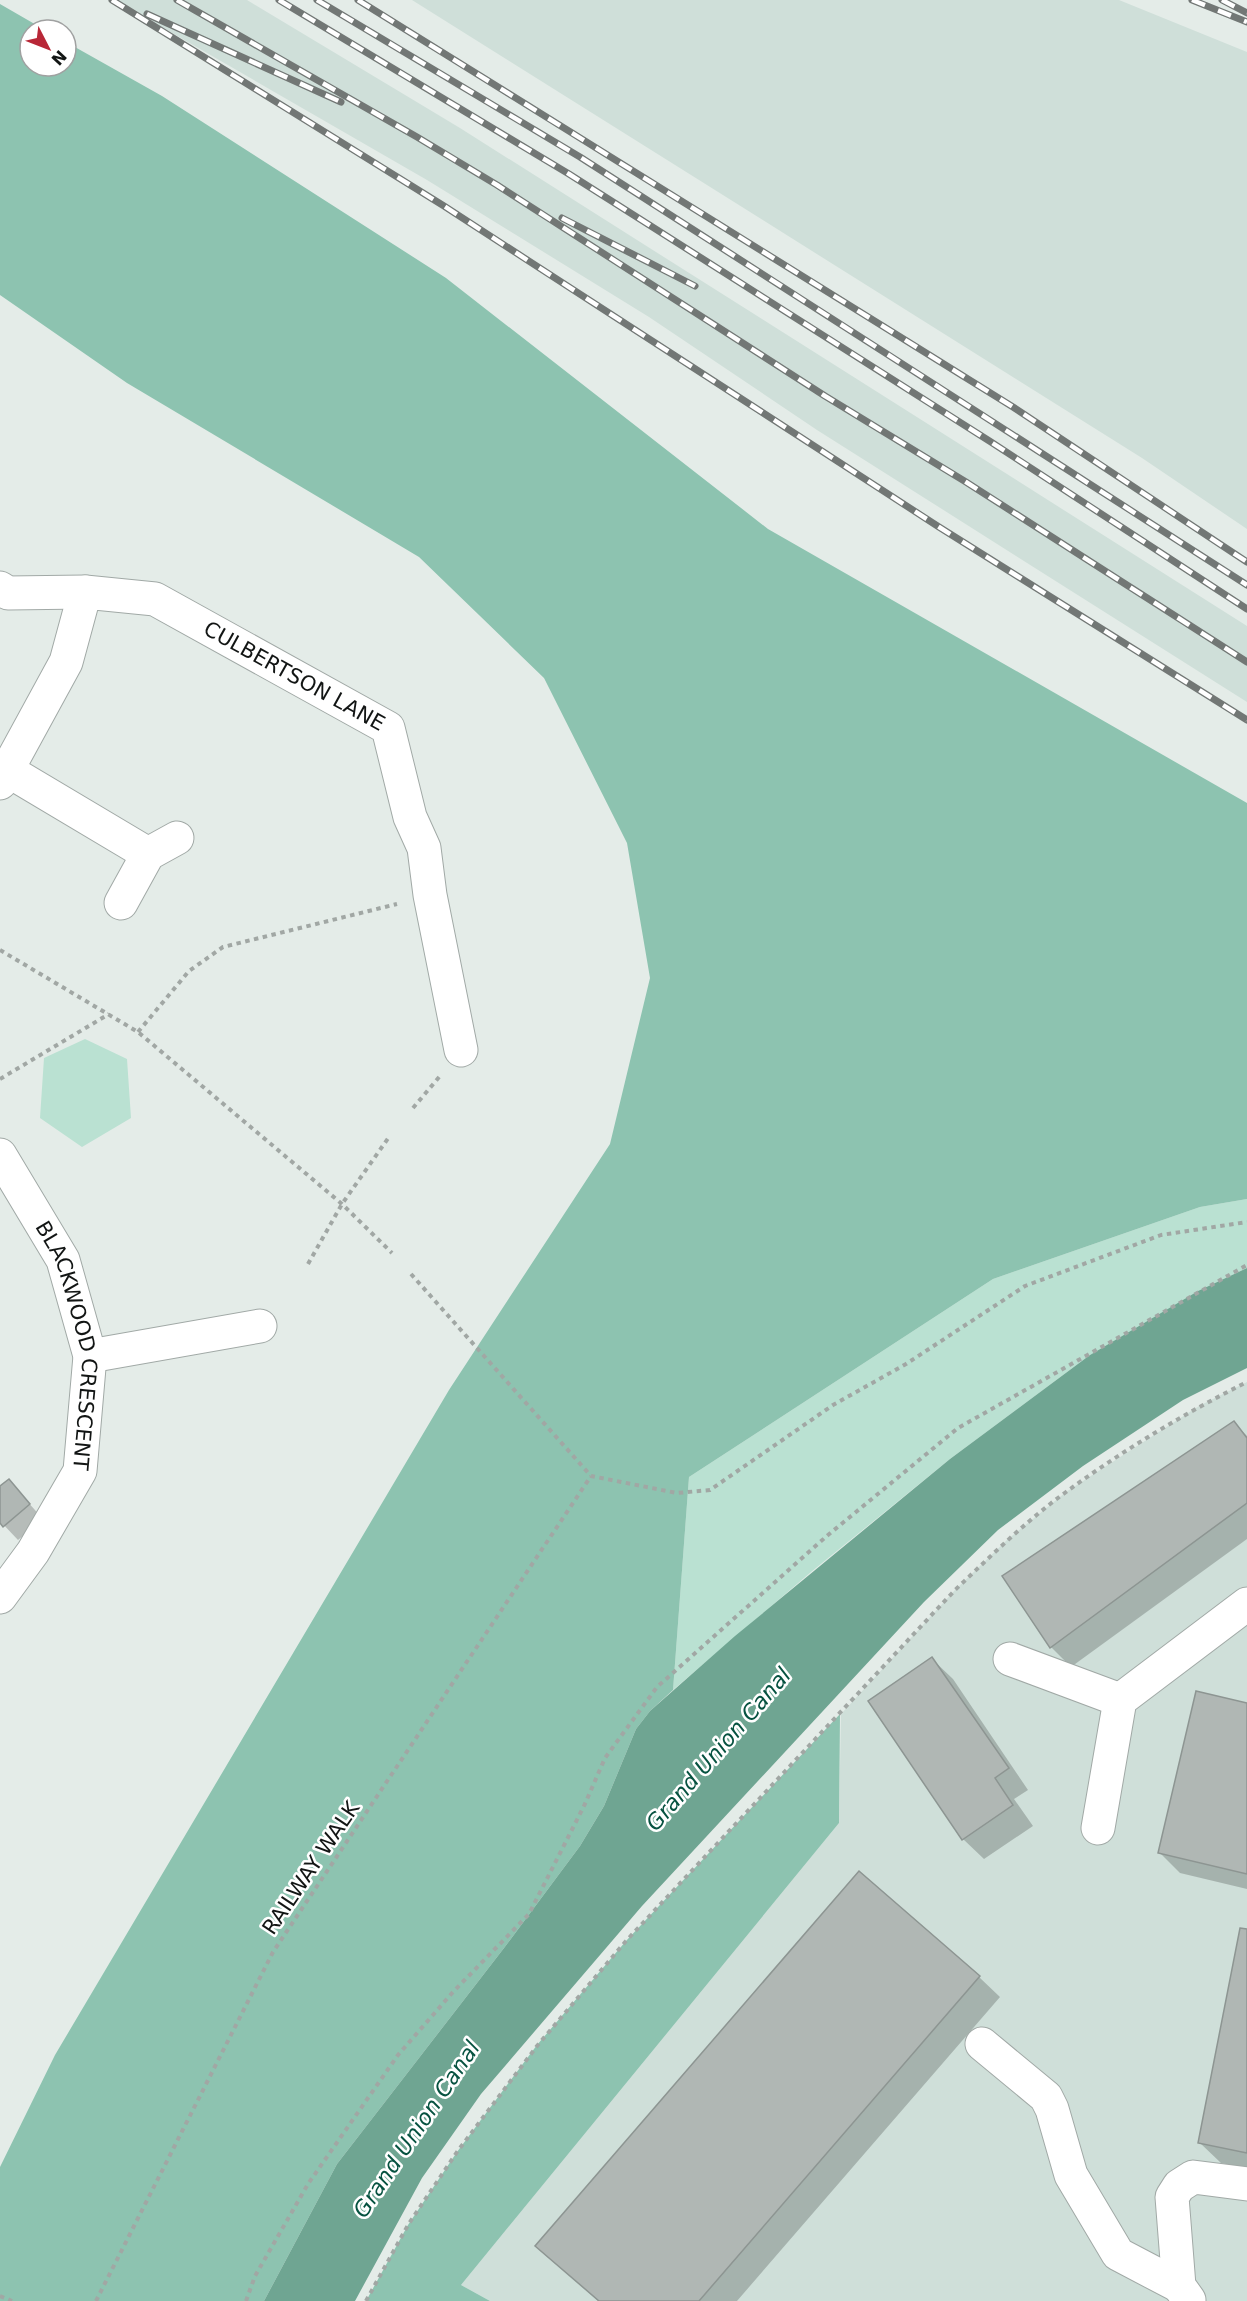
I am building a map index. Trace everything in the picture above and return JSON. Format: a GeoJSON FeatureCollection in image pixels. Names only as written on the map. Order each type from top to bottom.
{"type":"FeatureCollection","features":[{"type":"Feature","properties":{"kind":"street","name":"CULBERTSON LANE"},"geometry":{"type":"LineString","coordinates":[[0,588],[8,593],[85,592],[155,599],[388,728],[410,817],[424,848],[430,895],[461,1050]]}},
{"type":"Feature","properties":{"kind":"street"},"geometry":{"type":"LineString","coordinates":[[85,592],[66,662],[5,767],[148,854]]}},
{"type":"Feature","properties":{"kind":"street"},"geometry":{"type":"LineString","coordinates":[[120,903],[148,854],[177,838]]}},
{"type":"Feature","properties":{"kind":"street","name":"BLACKWOOD CRESCENT"},"geometry":{"type":"LineString","coordinates":[[0,1155],[63,1260],[90,1356],[80,1471],[33,1552],[0,1597]]}},
{"type":"Feature","properties":{"kind":"street"},"geometry":{"type":"LineString","coordinates":[[90,1356],[260,1326]]}},
{"type":"Feature","properties":{"kind":"street"},"geometry":{"type":"LineString","coordinates":[[1098,1828],[1120,1700],[1247,1604]]}},
{"type":"Feature","properties":{"kind":"street"},"geometry":{"type":"LineString","coordinates":[[1010,1659],[1120,1700]]}},
{"type":"Feature","properties":{"kind":"street"},"geometry":{"type":"LineString","coordinates":[[982,2044],[1046,2097],[1052,2109],[1071,2175],[1118,2254],[1184,2293]]}},
{"type":"Feature","properties":{"kind":"street"},"geometry":{"type":"LineString","coordinates":[[1184,2293],[1172,2198],[1179,2186],[1193,2177],[1247,2184]]}},
{"type":"Feature","properties":{"kind":"path"},"geometry":{"type":"LineString","coordinates":[[138,1032],[189,971],[223,947],[430,895]]}},
{"type":"Feature","properties":{"kind":"path"},"geometry":{"type":"LineString","coordinates":[[0,950],[138,1032],[342,1204],[392,1253]]}},
{"type":"Feature","properties":{"kind":"path"},"geometry":{"type":"LineString","coordinates":[[0,1079],[109,1014]]}},
{"type":"Feature","properties":{"kind":"path"},"geometry":{"type":"LineString","coordinates":[[308,1264],[342,1204],[389,1137]]}},
{"type":"Feature","properties":{"kind":"path"},"geometry":{"type":"LineString","coordinates":[[411,1274],[591,1476],[677,1493],[711,1490],[833,1405],[906,1364],[1025,1286],[1161,1235],[1247,1222]]}},
{"type":"Feature","properties":{"kind":"path"},"geometry":{"type":"LineString","coordinates":[[246,2301],[255,2276],[308,2184],[398,2055],[453,1992],[529,1914],[606,1758],[657,1687],[828,1535],[958,1428],[1247,1265]]}},
{"type":"Feature","properties":{"kind":"path"},"geometry":{"type":"LineString","coordinates":[[366,2301],[408,2225],[456,2152],[537,2046],[626,1941],[947,1598],[1007,1540],[1066,1492],[1199,1406],[1247,1382]]}},
{"type":"Feature","properties":{"kind":"path","name":"RAILWAY WALK"},"geometry":{"type":"LineString","coordinates":[[96,2301],[273,1952],[591,1476]]}},
{"type":"Feature","properties":{"kind":"path"},"geometry":{"type":"LineString","coordinates":[[0,2296],[12,2301]]}},
{"type":"Feature","properties":{"kind":"shaded area"},"geometry":{"type":"Polygon","coordinates":[[[115,0],[247,0],[460,128],[1247,626],[1247,702],[817,430],[649,317],[427,180],[115,0]]]}},
{"type":"Feature","properties":{"kind":"shaded area"},"geometry":{"type":"Polygon","coordinates":[[[412,0],[1119,0],[1247,52],[1247,529],[1142,458],[412,0]]]}},
{"type":"Feature","properties":{"kind":"shaded area"},"geometry":{"type":"Polygon","coordinates":[[[0,4],[24,18],[18,18],[18,78],[78,78],[78,49],[162,96],[446,278],[768,529],[1247,803],[1247,1199],[1200,1207],[993,1279],[689,1477],[673,1690],[650,1711],[636,1729],[604,1806],[580,1846],[337,2164],[264,2301],[0,2301],[0,2167],[55,2055],[449,1390],[610,1144],[650,978],[627,843],[544,678],[419,557],[127,383],[0,295],[0,4]]]}},
{"type":"Feature","properties":{"kind":"shaded area"},"geometry":{"type":"Polygon","coordinates":[[[85,1039],[127,1059],[131,1118],[82,1147],[40,1118],[44,1058],[85,1039]]]}},
{"type":"Feature","properties":{"kind":"shaded area"},"geometry":{"type":"Polygon","coordinates":[[[1247,1199],[1247,1268],[1198,1291],[1090,1355],[950,1459],[811,1572],[673,1690],[689,1477],[993,1279],[1200,1207],[1247,1199]]]}},
{"type":"Feature","properties":{"kind":"shaded area"},"geometry":{"type":"Polygon","coordinates":[[[1247,1382],[1247,2301],[490,2301],[461,2285],[839,1823],[841,1714],[955,1590],[1007,1540],[1066,1492],[1199,1406],[1247,1382]]]}},
{"type":"Feature","properties":{"kind":"shaded area"},"geometry":{"type":"Polygon","coordinates":[[[840,1714],[839,1823],[461,2285],[490,2301],[366,2301],[408,2225],[457,2152],[537,2045],[626,1941],[840,1714]]]}},
{"type":"Feature","properties":{"kind":"water","name":"Grand Union Canal"},"geometry":{"type":"Polygon","coordinates":[[[1247,1268],[1247,1368],[1183,1400],[1083,1466],[998,1530],[924,1602],[642,1906],[481,2094],[422,2178],[355,2301],[264,2301],[337,2164],[580,1846],[604,1806],[636,1729],[650,1711],[735,1636],[950,1459],[1090,1355],[1198,1291],[1247,1268]]]}},
{"type":"Feature","properties":{"kind":"building"},"geometry":{"type":"Polygon","coordinates":[[[1234,1421],[1247,1438],[1247,1503],[1050,1648],[1002,1576],[1234,1421]]]}},
{"type":"Feature","properties":{"kind":"building"},"geometry":{"type":"Polygon","coordinates":[[[9,1479],[30,1504],[3,1527],[0,1523],[0,1486],[9,1479]]]}},
{"type":"Feature","properties":{"kind":"building"},"geometry":{"type":"Polygon","coordinates":[[[932,1657],[1009,1768],[995,1778],[1013,1805],[962,1840],[868,1701],[932,1657]]]}},
{"type":"Feature","properties":{"kind":"building"},"geometry":{"type":"Polygon","coordinates":[[[1196,1691],[1247,1703],[1247,1874],[1158,1853],[1196,1691]]]}},
{"type":"Feature","properties":{"kind":"building"},"geometry":{"type":"Polygon","coordinates":[[[859,1871],[980,1976],[699,2301],[599,2301],[535,2246],[859,1871]]]}},
{"type":"Feature","properties":{"kind":"building"},"geometry":{"type":"Polygon","coordinates":[[[1240,1928],[1247,1929],[1247,2153],[1198,2143],[1240,1928]]]}},
{"type":"Feature","properties":{"kind":"railway"},"geometry":{"type":"LineString","coordinates":[[112,0],[444,206],[939,527],[1247,720]]}},
{"type":"Feature","properties":{"kind":"railway"},"geometry":{"type":"LineString","coordinates":[[177,0],[497,185],[825,396],[966,482],[1247,662]]}},
{"type":"Feature","properties":{"kind":"railway"},"geometry":{"type":"LineString","coordinates":[[279,0],[569,174],[991,442],[1247,609]]}},
{"type":"Feature","properties":{"kind":"railway"},"geometry":{"type":"LineString","coordinates":[[317,0],[580,157],[1247,585]]}},
{"type":"Feature","properties":{"kind":"railway"},"geometry":{"type":"LineString","coordinates":[[358,0],[1013,407],[1247,562]]}},
{"type":"Feature","properties":{"kind":"railway"},"geometry":{"type":"LineString","coordinates":[[1192,0],[1247,22]]}},
{"type":"Feature","properties":{"kind":"railway"},"geometry":{"type":"LineString","coordinates":[[1222,0],[1247,13]]}},
{"type":"Feature","properties":{"kind":"railway"},"geometry":{"type":"LineString","coordinates":[[147,14],[341,102]]}},
{"type":"Feature","properties":{"kind":"railway"},"geometry":{"type":"LineString","coordinates":[[562,218],[695,286]]}}]}
